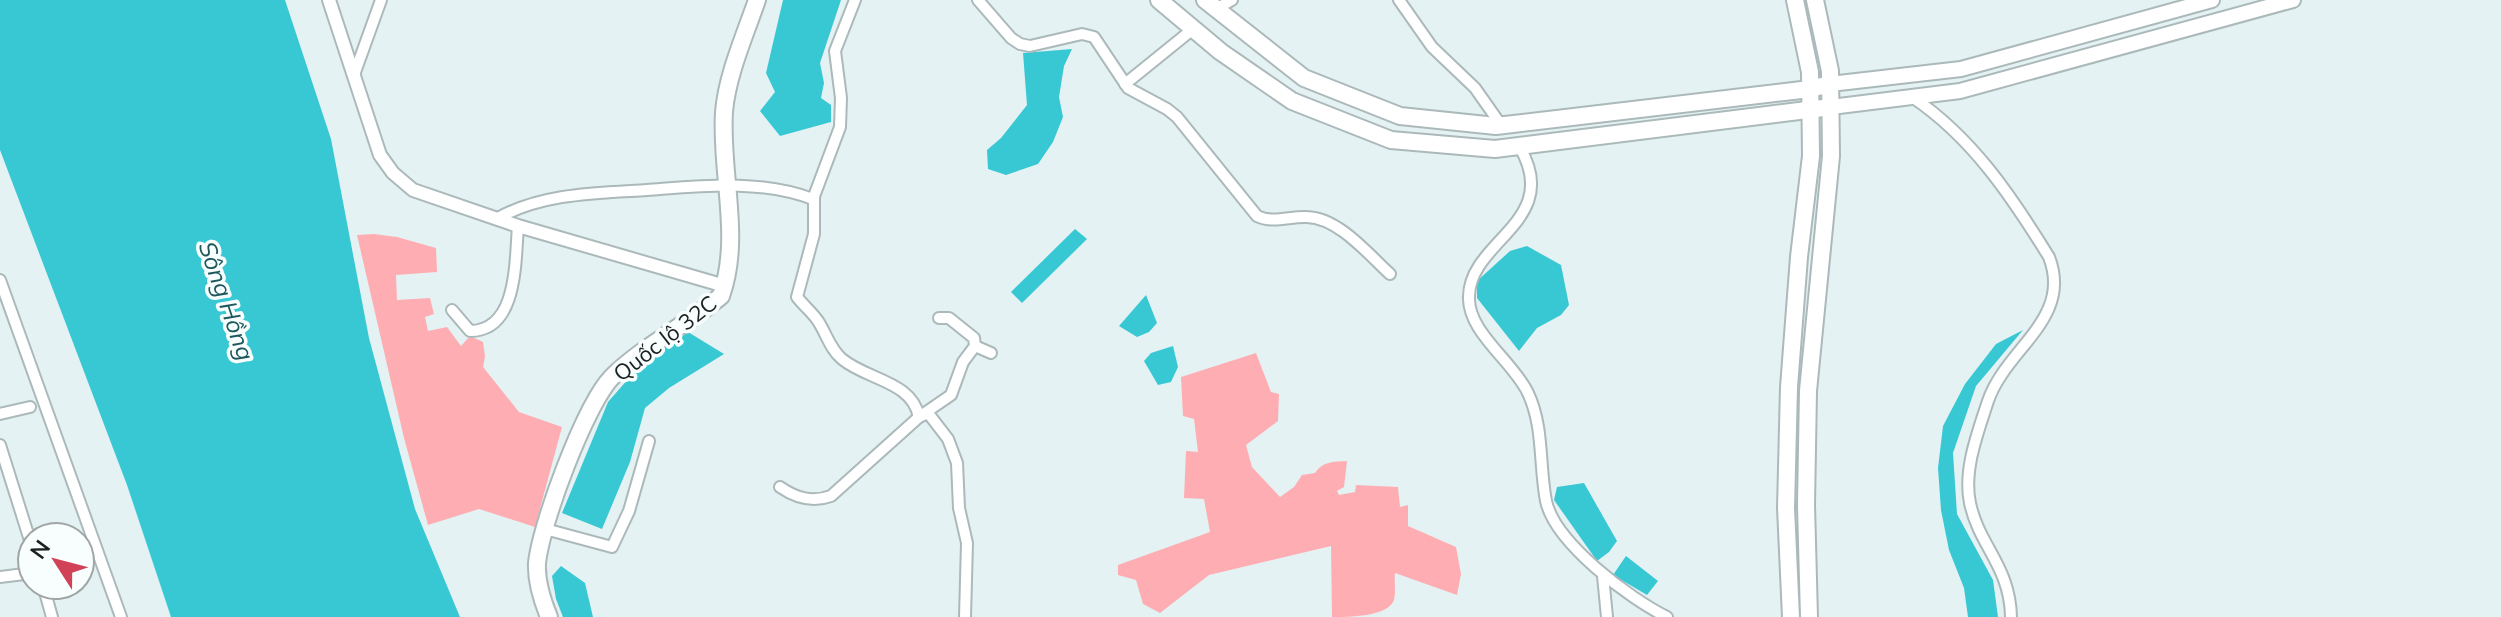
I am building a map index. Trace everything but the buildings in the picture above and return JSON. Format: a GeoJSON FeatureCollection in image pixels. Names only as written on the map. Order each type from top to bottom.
{"type":"FeatureCollection","features":[{"type":"Feature","properties":{"kind":"main road","name":"Quốc lộ 32C"},"geometry":{"type":"LineString","coordinates":[[549,617],[537,573],[545,529],[571,453],[598,393],[624,365],[715,302],[725,286],[731,250],[724,125],[726,98],[757,0]]}},
{"type":"Feature","properties":{"kind":"main road"},"geometry":{"type":"LineString","coordinates":[[1159,0],[1221,52],[1292,101],[1391,140],[1495,149],[1960,91],[2272,3],[2293,0]]}},
{"type":"Feature","properties":{"kind":"main road"},"geometry":{"type":"LineString","coordinates":[[1791,617],[1786,508],[1789,387],[1811,156],[1810,72],[1795,0]]}},
{"type":"Feature","properties":{"kind":"main road"},"geometry":{"type":"LineString","coordinates":[[1809,617],[1806,505],[1808,391],[1831,156],[1830,71],[1815,0]]}},
{"type":"Feature","properties":{"kind":"main road"},"geometry":{"type":"LineString","coordinates":[[1211,4],[1304,78],[1400,116],[1501,125],[1961,69],[2212,0]]}},
{"type":"Feature","properties":{"kind":"street"},"geometry":{"type":"LineString","coordinates":[[329,0],[380,155],[393,173],[413,190],[518,226],[725,286]]}},
{"type":"Feature","properties":{"kind":"street"},"geometry":{"type":"LineString","coordinates":[[354,75],[381,0]]}},
{"type":"Feature","properties":{"kind":"street"},"geometry":{"type":"LineString","coordinates":[[813,199],[840,127],[841,98],[835,51],[855,0]]}},
{"type":"Feature","properties":{"kind":"street"},"geometry":{"type":"LineString","coordinates":[[978,0],[1020,44],[1030,46],[1082,34],[1091,35],[1125,84],[1136,94],[1177,117],[1257,216],[1270,220],[1307,217],[1326,222],[1357,243],[1390,274]]}},
{"type":"Feature","properties":{"kind":"street"},"geometry":{"type":"LineString","coordinates":[[1211,4],[1232,0]]}},
{"type":"Feature","properties":{"kind":"street"},"geometry":{"type":"LineString","coordinates":[[1399,0],[1432,47],[1475,88],[1501,125]]}},
{"type":"Feature","properties":{"kind":"street"},"geometry":{"type":"LineString","coordinates":[[1125,84],[1193,29]]}},
{"type":"Feature","properties":{"kind":"street"},"geometry":{"type":"LineString","coordinates":[[1912,97],[1969,145],[2001,184],[2054,269],[2053,301],[2048,313],[2008,363],[1993,389],[1968,479],[1973,514],[2006,579],[2011,617]]}},
{"type":"Feature","properties":{"kind":"street"},"geometry":{"type":"LineString","coordinates":[[1519,146],[1529,171],[1526,206],[1512,229],[1475,273],[1470,286],[1469,306],[1478,326],[1515,371],[1534,406],[1546,500],[1553,520],[1603,576],[1667,617]]}},
{"type":"Feature","properties":{"kind":"street"},"geometry":{"type":"LineString","coordinates":[[496,219],[516,208],[573,194],[728,184],[814,197],[814,234],[797,297],[816,319],[842,359],[899,389],[916,403],[919,417]]}},
{"type":"Feature","properties":{"kind":"street"},"geometry":{"type":"LineString","coordinates":[[452,310],[470,331],[484,331],[500,318],[517,262],[518,226]]}},
{"type":"Feature","properties":{"kind":"street"},"geometry":{"type":"LineString","coordinates":[[0,280],[121,617]]}},
{"type":"Feature","properties":{"kind":"street"},"geometry":{"type":"LineString","coordinates":[[780,487],[806,500],[831,496],[919,417],[951,395],[963,362],[975,346],[974,338],[949,318],[939,318]]}},
{"type":"Feature","properties":{"kind":"street"},"geometry":{"type":"LineString","coordinates":[[975,346],[991,353]]}},
{"type":"Feature","properties":{"kind":"street"},"geometry":{"type":"LineString","coordinates":[[0,414],[30,407]]}},
{"type":"Feature","properties":{"kind":"street"},"geometry":{"type":"LineString","coordinates":[[919,417],[928,413],[942,429],[957,463],[959,508],[968,560],[965,617]]}},
{"type":"Feature","properties":{"kind":"street"},"geometry":{"type":"LineString","coordinates":[[545,529],[612,547],[629,511],[649,441]]}},
{"type":"Feature","properties":{"kind":"street"},"geometry":{"type":"LineString","coordinates":[[0,445],[24,521]]}},
{"type":"Feature","properties":{"kind":"street"},"geometry":{"type":"LineString","coordinates":[[1603,576],[1607,617]]}},
{"type":"Feature","properties":{"kind":"shaded area"},"geometry":{"type":"Polygon","coordinates":[[[374,234],[436,248],[437,272],[396,275],[397,300],[430,298],[434,314],[425,317],[428,331],[447,327],[461,346],[470,336],[483,342],[483,367],[519,412],[562,427],[535,527],[479,509],[428,525],[404,438],[357,235],[374,234]]]}},
{"type":"Feature","properties":{"kind":"shaded area"},"geometry":{"type":"Polygon","coordinates":[[[1256,353],[1271,392],[1279,394],[1278,421],[1246,445],[1252,467],[1280,497],[1294,487],[1302,475],[1315,473],[1325,464],[1347,461],[1344,487],[1337,491],[1339,495],[1355,492],[1356,485],[1398,487],[1400,507],[1408,505],[1408,526],[1456,547],[1461,574],[1457,595],[1395,573],[1395,597],[1390,606],[1367,615],[1332,617],[1331,546],[1209,575],[1160,613],[1143,604],[1136,580],[1118,575],[1118,565],[1210,532],[1204,499],[1184,498],[1186,451],[1198,452],[1194,419],[1183,416],[1181,377],[1256,353]]]}},
{"type":"Feature","properties":{"kind":"water","name":"Sông Hồng"},"geometry":{"type":"Polygon","coordinates":[[[0,0],[285,0],[331,139],[369,338],[415,509],[460,617],[171,617],[127,485],[0,150],[0,0]]]}},
{"type":"Feature","properties":{"kind":"water"},"geometry":{"type":"Polygon","coordinates":[[[783,0],[841,0],[820,63],[824,83],[821,98],[831,105],[831,122],[780,136],[760,111],[775,92],[766,73],[783,0]]]}},
{"type":"Feature","properties":{"kind":"water"},"geometry":{"type":"Polygon","coordinates":[[[1072,49],[1064,66],[1059,97],[1063,117],[1053,142],[1038,164],[1006,175],[988,169],[987,150],[1001,138],[1027,105],[1023,53],[1072,49]]]}},
{"type":"Feature","properties":{"kind":"water"},"geometry":{"type":"Polygon","coordinates":[[[1075,229],[1087,239],[1022,303],[1011,292],[1075,229]]]}},
{"type":"Feature","properties":{"kind":"water"},"geometry":{"type":"Polygon","coordinates":[[[1527,246],[1561,265],[1569,305],[1561,315],[1537,328],[1519,351],[1477,298],[1477,281],[1510,251],[1527,246]]]}},
{"type":"Feature","properties":{"kind":"water"},"geometry":{"type":"Polygon","coordinates":[[[1146,295],[1157,323],[1149,332],[1137,337],[1119,326],[1146,295]]]}},
{"type":"Feature","properties":{"kind":"water"},"geometry":{"type":"Polygon","coordinates":[[[2023,330],[1976,386],[1953,453],[1957,514],[1993,580],[1998,617],[1968,617],[1964,588],[1949,550],[1941,510],[1938,468],[1943,426],[1965,384],[1996,344],[2023,330]]]}},
{"type":"Feature","properties":{"kind":"water"},"geometry":{"type":"Polygon","coordinates":[[[688,332],[724,354],[669,388],[645,408],[630,462],[602,529],[562,513],[608,402],[643,362],[688,332]]]}},
{"type":"Feature","properties":{"kind":"water"},"geometry":{"type":"Polygon","coordinates":[[[1173,346],[1178,367],[1171,382],[1158,385],[1144,361],[1151,353],[1173,346]]]}},
{"type":"Feature","properties":{"kind":"water"},"geometry":{"type":"Polygon","coordinates":[[[1584,483],[1617,541],[1597,561],[1554,500],[1557,487],[1584,483]]]}},
{"type":"Feature","properties":{"kind":"water"},"geometry":{"type":"Polygon","coordinates":[[[1626,556],[1658,581],[1647,595],[1613,575],[1626,556]]]}},
{"type":"Feature","properties":{"kind":"water"},"geometry":{"type":"Polygon","coordinates":[[[561,566],[585,583],[593,617],[563,617],[552,576],[561,566]]]}}]}
